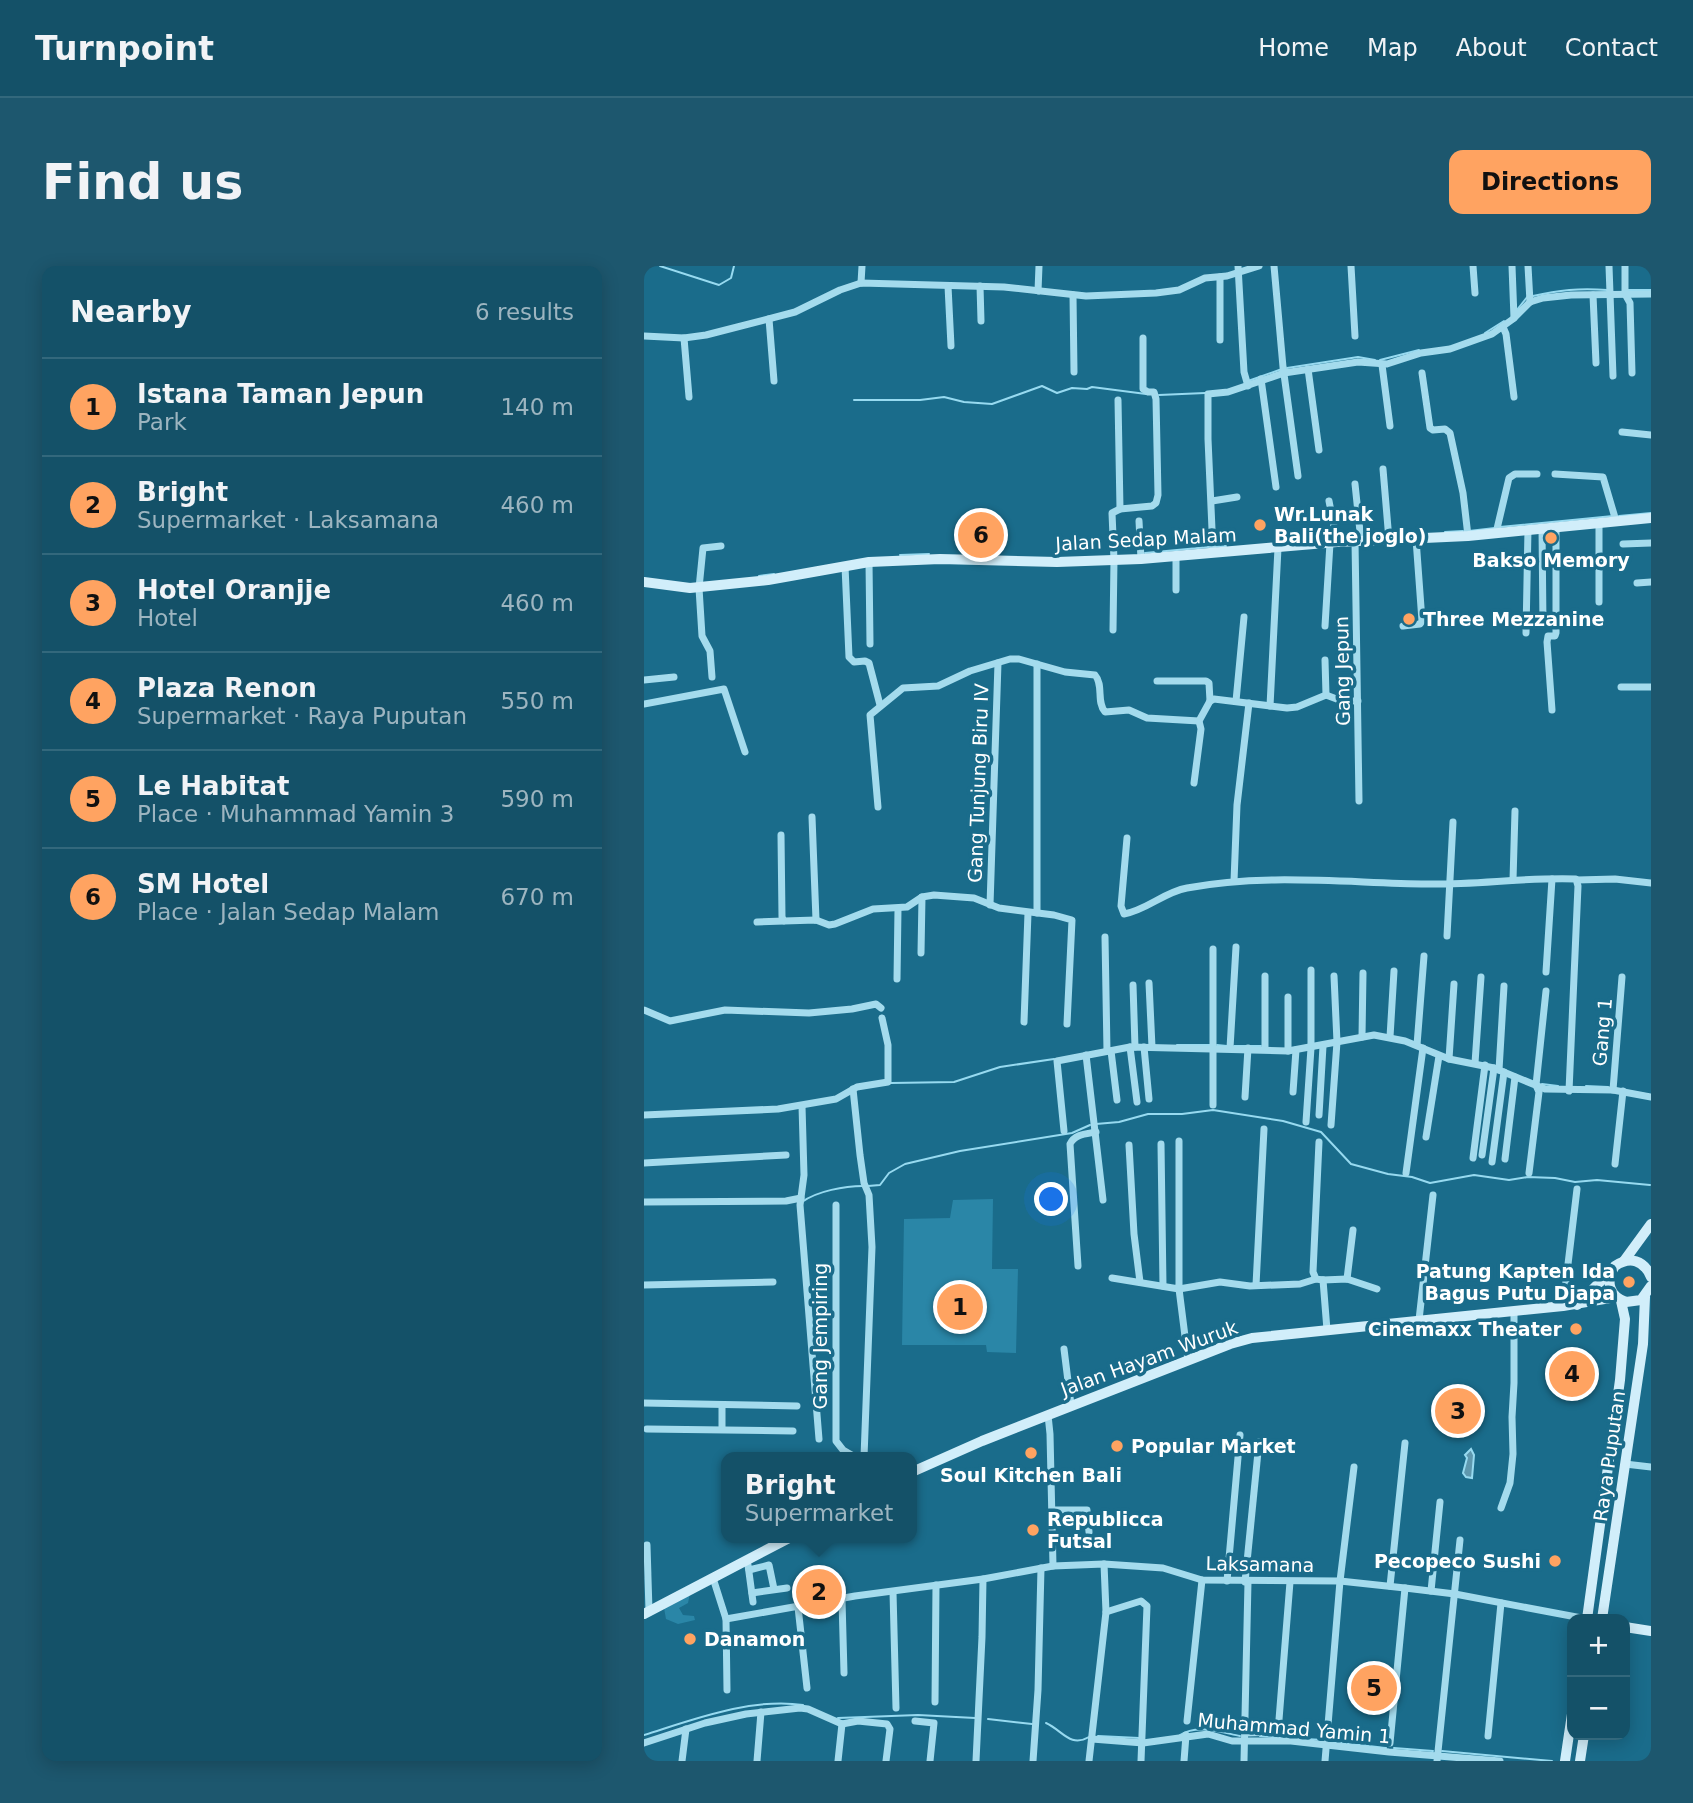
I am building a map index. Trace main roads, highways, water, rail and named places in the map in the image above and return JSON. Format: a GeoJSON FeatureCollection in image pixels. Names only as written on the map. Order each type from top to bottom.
{"type":"FeatureCollection","features":[{"type":"Feature","properties":{"kind":"main road","name":"Jalan Sedap Malam"},"geometry":{"type":"LineString","coordinates":[[644,582],[676,588],[699,583],[785,577],[869,562],[940,559],[1057,562],[1114,556],[1176,555],[1213,548],[1278,548],[1389,536],[1416,539],[1497,528],[1542,528],[1599,522],[1615,517],[1651,517]]}},
{"type":"Feature","properties":{"kind":"main road"},"geometry":{"type":"LineString","coordinates":[[1577,1305],[1624,1261],[1651,1224]]}},
{"type":"Feature","properties":{"kind":"main road"},"geometry":{"type":"LineString","coordinates":[[1624,1261],[1642,1264],[1651,1275]]}},
{"type":"Feature","properties":{"kind":"main road"},"geometry":{"type":"LineString","coordinates":[[1651,1266],[1651,1275]]}},
{"type":"Feature","properties":{"kind":"main road","name":"Raya Puputan"},"geometry":{"type":"LineString","coordinates":[[1588,1614],[1620,1380],[1625,1319],[1618,1299],[1609,1287],[1612,1270]]}},
{"type":"Feature","properties":{"kind":"main road","name":"Raya Puputan"},"geometry":{"type":"LineString","coordinates":[[1603,1614],[1649,1293]]}},
{"type":"Feature","properties":{"kind":"main road","name":"Jalan Hayam Wuruk"},"geometry":{"type":"LineString","coordinates":[[917,1469],[1071,1405],[1252,1338],[1333,1333],[1419,1320],[1563,1307],[1618,1299],[1631,1303],[1649,1293]]}},
{"type":"Feature","properties":{"kind":"main road"},"geometry":{"type":"LineString","coordinates":[[647,1613],[713,1578],[748,1564],[781,1543]]}},
{"type":"Feature","properties":{"kind":"main road"},"geometry":{"type":"LineString","coordinates":[[1630,1628],[1651,1631]]}},
{"type":"Feature","properties":{"kind":"main road"},"geometry":{"type":"LineString","coordinates":[[1565,1761],[1568,1740]]}},
{"type":"Feature","properties":{"kind":"main road"},"geometry":{"type":"LineString","coordinates":[[1580,1761],[1583,1740]]}},
{"type":"Feature","properties":{"kind":"waterway"},"geometry":{"type":"LineString","coordinates":[[660,266],[719,285],[731,278],[734,266]]}},
{"type":"Feature","properties":{"kind":"waterway"},"geometry":{"type":"LineString","coordinates":[[1533,296],[1569,290],[1607,290]]}},
{"type":"Feature","properties":{"kind":"waterway"},"geometry":{"type":"LineString","coordinates":[[1626,290],[1651,290]]}},
{"type":"Feature","properties":{"kind":"waterway"},"geometry":{"type":"LineString","coordinates":[[1516,311],[1528,296]]}},
{"type":"Feature","properties":{"kind":"waterway"},"geometry":{"type":"LineString","coordinates":[[1485,333],[1504,321]]}},
{"type":"Feature","properties":{"kind":"waterway"},"geometry":{"type":"LineString","coordinates":[[1380,360],[1419,350]]}},
{"type":"Feature","properties":{"kind":"waterway"},"geometry":{"type":"LineString","coordinates":[[1287,368],[1358,357],[1375,360]]}},
{"type":"Feature","properties":{"kind":"waterway"},"geometry":{"type":"LineString","coordinates":[[1248,381],[1282,369]]}},
{"type":"Feature","properties":{"kind":"waterway"},"geometry":{"type":"LineString","coordinates":[[854,400],[920,400],[944,397],[992,404],[1042,386],[1057,393],[1072,388],[1092,387],[1146,394]]}},
{"type":"Feature","properties":{"kind":"waterway"},"geometry":{"type":"LineString","coordinates":[[1159,395],[1205,393]]}},
{"type":"Feature","properties":{"kind":"waterway"},"geometry":{"type":"LineString","coordinates":[[1619,516],[1651,513]]}},
{"type":"Feature","properties":{"kind":"waterway"},"geometry":{"type":"LineString","coordinates":[[1500,527],[1613,516]]}},
{"type":"Feature","properties":{"kind":"waterway"},"geometry":{"type":"LineString","coordinates":[[1469,531],[1495,528]]}},
{"type":"Feature","properties":{"kind":"waterway"},"geometry":{"type":"LineString","coordinates":[[1445,532],[1463,531]]}},
{"type":"Feature","properties":{"kind":"waterway"},"geometry":{"type":"LineString","coordinates":[[1343,536],[1359,536]]}},
{"type":"Feature","properties":{"kind":"waterway"},"geometry":{"type":"LineString","coordinates":[[1214,547],[1226,546]]}},
{"type":"Feature","properties":{"kind":"waterway"},"geometry":{"type":"LineString","coordinates":[[1145,553],[1209,547]]}},
{"type":"Feature","properties":{"kind":"waterway"},"geometry":{"type":"LineString","coordinates":[[900,555],[929,554]]}},
{"type":"Feature","properties":{"kind":"waterway"},"geometry":{"type":"LineString","coordinates":[[759,576],[774,574]]}},
{"type":"Feature","properties":{"kind":"waterway"},"geometry":{"type":"LineString","coordinates":[[1177,1045],[1210,1045]]}},
{"type":"Feature","properties":{"kind":"waterway"},"geometry":{"type":"LineString","coordinates":[[1217,1045],[1227,1046]]}},
{"type":"Feature","properties":{"kind":"waterway"},"geometry":{"type":"LineString","coordinates":[[1234,1046],[1261,1046]]}},
{"type":"Feature","properties":{"kind":"waterway"},"geometry":{"type":"LineString","coordinates":[[891,1083],[954,1082],[1000,1067],[1054,1059]]}},
{"type":"Feature","properties":{"kind":"waterway"},"geometry":{"type":"LineString","coordinates":[[1542,1084],[1558,1086]]}},
{"type":"Feature","properties":{"kind":"waterway"},"geometry":{"type":"LineString","coordinates":[[1586,1086],[1608,1087]]}},
{"type":"Feature","properties":{"kind":"waterway"},"geometry":{"type":"LineString","coordinates":[[1096,1124],[1119,1122],[1148,1114],[1213,1110],[1283,1121],[1321,1132],[1351,1164],[1430,1183],[1474,1175],[1509,1180],[1528,1177],[1650,1185]]}},
{"type":"Feature","properties":{"kind":"waterway"},"geometry":{"type":"LineString","coordinates":[[868,1186],[880,1185],[889,1173],[905,1164],[960,1151],[1072,1133],[1090,1125]]}},
{"type":"Feature","properties":{"kind":"waterway"},"geometry":{"type":"LineString","coordinates":[[802,1202],[831,1190],[863,1186]]}},
{"type":"Feature","properties":{"kind":"waterway"},"geometry":{"type":"LineString","coordinates":[[644,1735],[743,1707],[783,1703],[803,1705]]}},
{"type":"Feature","properties":{"kind":"waterway"},"geometry":{"type":"LineString","coordinates":[[838,1718],[918,1715],[975,1718]]}},
{"type":"Feature","properties":{"kind":"waterway"},"geometry":{"type":"LineString","coordinates":[[988,1719],[1032,1724]]}},
{"type":"Feature","properties":{"kind":"waterway"},"geometry":{"type":"LineString","coordinates":[[1046,1723],[1071,1739],[1082,1740],[1089,1737]]}},
{"type":"Feature","properties":{"kind":"waterway"},"geometry":{"type":"LineString","coordinates":[[1180,1735],[1201,1729],[1240,1736]]}},
{"type":"Feature","properties":{"kind":"waterway"},"geometry":{"type":"LineString","coordinates":[[1098,1736],[1139,1738]]}},
{"type":"Feature","properties":{"kind":"waterway"},"geometry":{"type":"LineString","coordinates":[[1260,1736],[1282,1738]]}},
{"type":"Feature","properties":{"kind":"waterway"},"geometry":{"type":"LineString","coordinates":[[1305,1739],[1323,1740]]}},
{"type":"Feature","properties":{"kind":"waterway"},"geometry":{"type":"LineString","coordinates":[[1333,1742],[1386,1748]]}},
{"type":"Feature","properties":{"kind":"waterway"},"geometry":{"type":"LineString","coordinates":[[1394,1748],[1433,1751]]}},
{"type":"Feature","properties":{"kind":"waterway"},"geometry":{"type":"LineString","coordinates":[[1442,1751],[1552,1761]]}},
{"type":"Feature","properties":{"kind":"place","name":"Wr.Lunak Bali(the joglo)"},"geometry":{"type":"Point","coordinates":[1260,525]}},
{"type":"Feature","properties":{"kind":"place","name":"SM Hotel"},"geometry":{"type":"Point","coordinates":[981,535]}},
{"type":"Feature","properties":{"kind":"place","name":"Bakso Memory"},"geometry":{"type":"Point","coordinates":[1551,538]}},
{"type":"Feature","properties":{"kind":"place","name":"Three Mezzanine"},"geometry":{"type":"Point","coordinates":[1409,619]}},
{"type":"Feature","properties":{"kind":"place","name":"Patung Kapten Ida Bagus Putu Djapa"},"geometry":{"type":"Point","coordinates":[1629,1282]}},
{"type":"Feature","properties":{"kind":"place","name":"Istana Taman Jepun"},"geometry":{"type":"Point","coordinates":[960,1307]}},
{"type":"Feature","properties":{"kind":"place","name":"Cinemaxx Theater"},"geometry":{"type":"Point","coordinates":[1576,1329]}},
{"type":"Feature","properties":{"kind":"place","name":"Plaza Renon"},"geometry":{"type":"Point","coordinates":[1572,1374]}},
{"type":"Feature","properties":{"kind":"place","name":"Hotel Oranjje"},"geometry":{"type":"Point","coordinates":[1458,1411]}},
{"type":"Feature","properties":{"kind":"place","name":"Popular Market"},"geometry":{"type":"Point","coordinates":[1117,1446]}},
{"type":"Feature","properties":{"kind":"place","name":"Soul Kitchen Bali"},"geometry":{"type":"Point","coordinates":[1031,1453]}},
{"type":"Feature","properties":{"kind":"place","name":"Republicca Futsal"},"geometry":{"type":"Point","coordinates":[1033,1530]}},
{"type":"Feature","properties":{"kind":"place","name":"Pecopeco Sushi"},"geometry":{"type":"Point","coordinates":[1555,1561]}},
{"type":"Feature","properties":{"kind":"place","name":"Bright"},"geometry":{"type":"Point","coordinates":[819,1592]}},
{"type":"Feature","properties":{"kind":"place","name":"Danamon"},"geometry":{"type":"Point","coordinates":[690,1639]}},
{"type":"Feature","properties":{"kind":"place","name":"Le Habitat"},"geometry":{"type":"Point","coordinates":[1374,1688]}}]}
